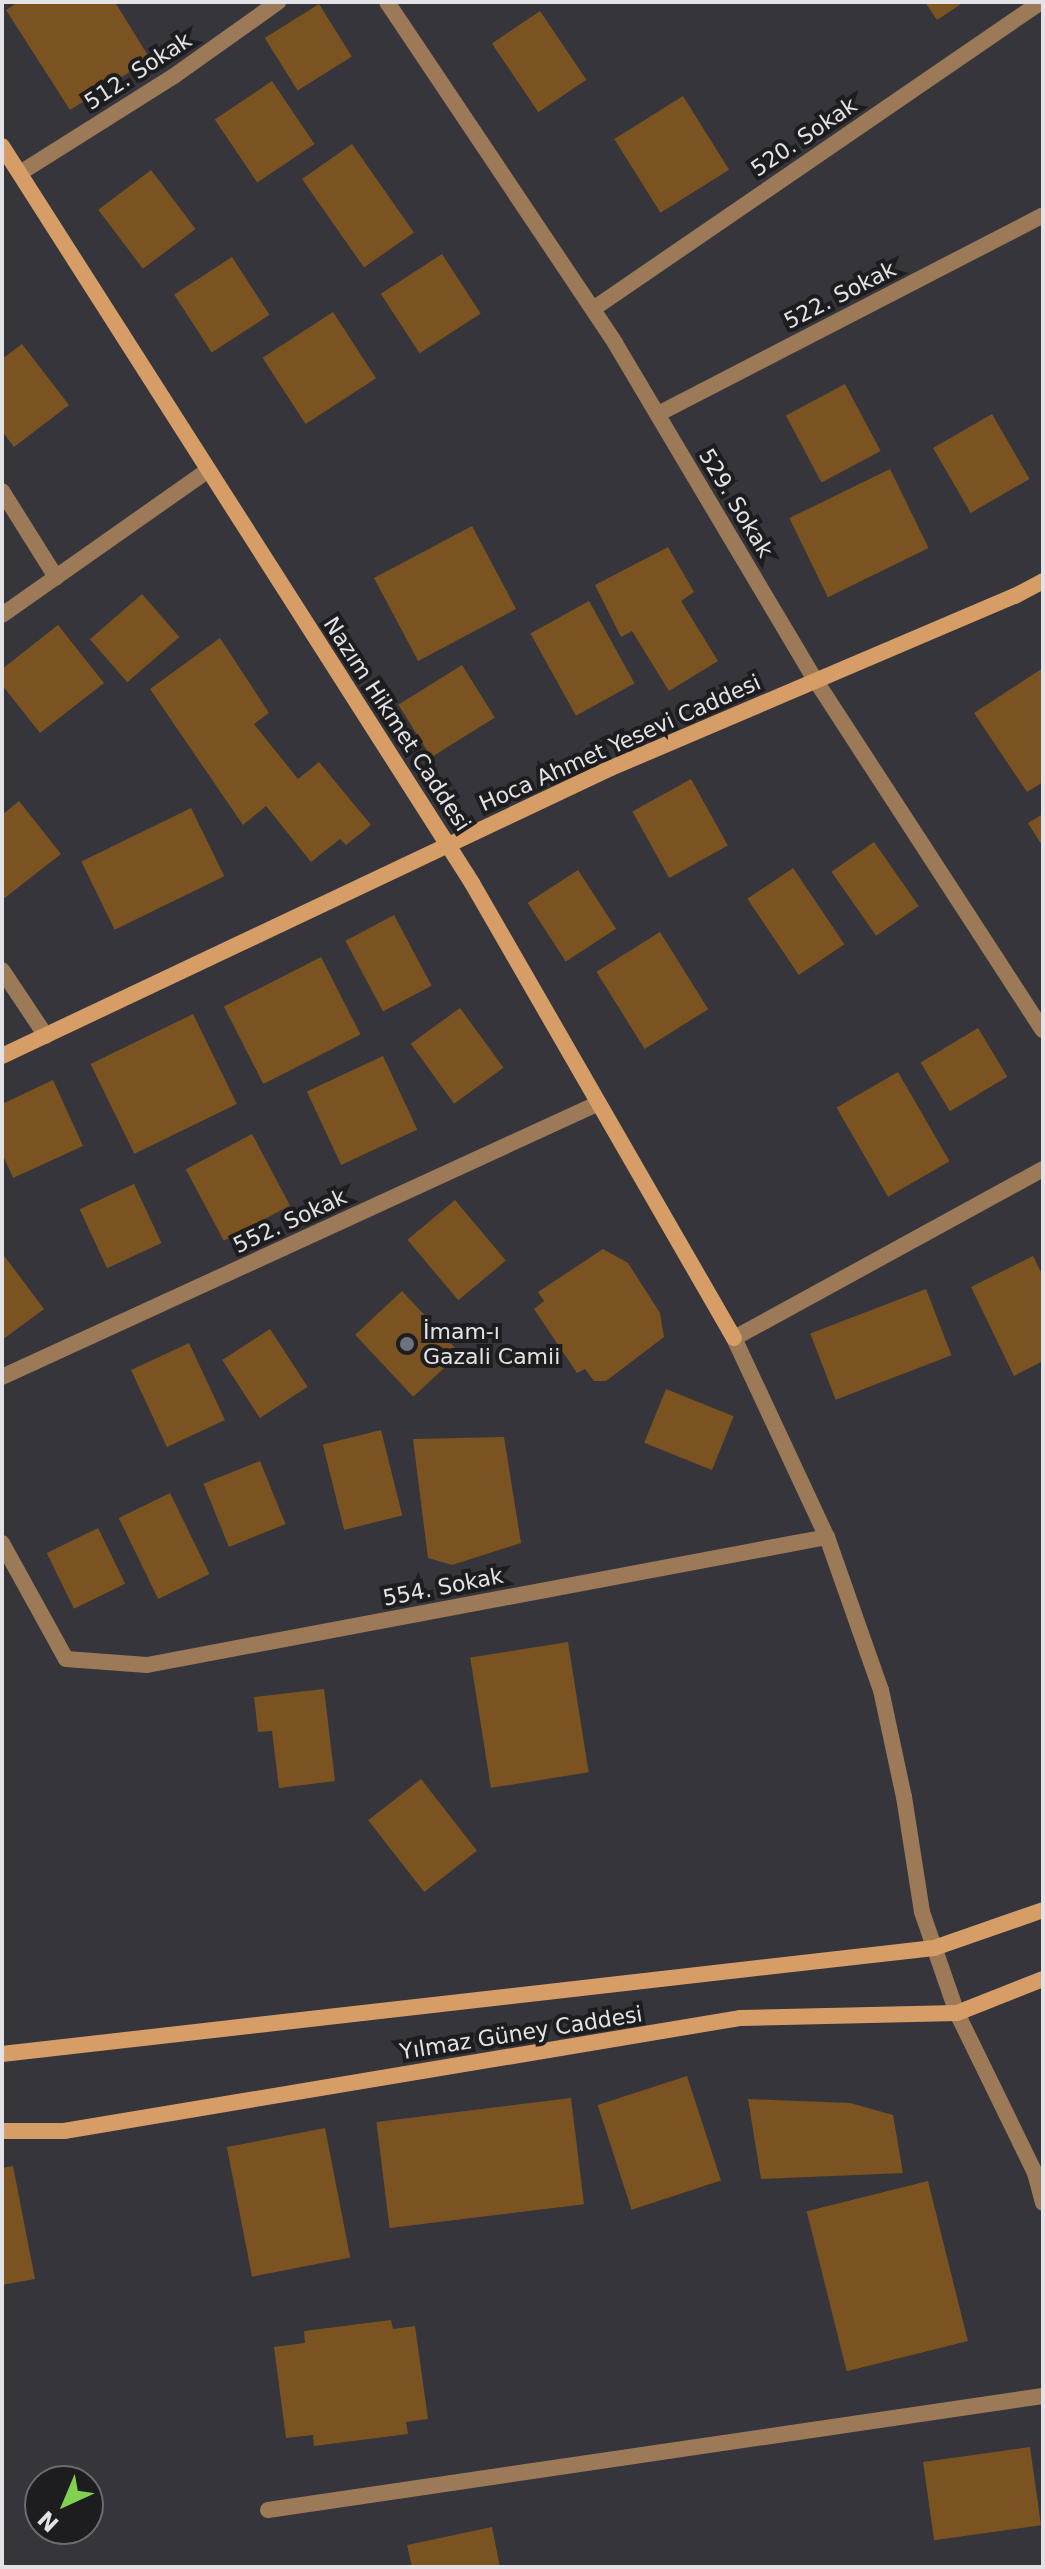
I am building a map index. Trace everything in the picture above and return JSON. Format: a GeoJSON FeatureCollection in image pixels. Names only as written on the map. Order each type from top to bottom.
{"type":"FeatureCollection","features":[{"type":"Feature","properties":{"kind":"street","name":"512. Sokak"},"geometry":{"type":"LineString","coordinates":[[20,173],[174,76],[278,2]]}},
{"type":"Feature","properties":{"kind":"street","name":"529. Sokak"},"geometry":{"type":"LineString","coordinates":[[387,2],[593,309],[816,681],[1037,1008],[1043,1030]]}},
{"type":"Feature","properties":{"kind":"street","name":"520. Sokak"},"geometry":{"type":"LineString","coordinates":[[593,309],[1041,2]]}},
{"type":"Feature","properties":{"kind":"street","name":"Nazım Hikmet Caddesi"},"geometry":{"type":"LineString","coordinates":[[2,146],[448,845],[734,1338]]}},
{"type":"Feature","properties":{"kind":"street","name":"522. Sokak"},"geometry":{"type":"LineString","coordinates":[[658,414],[1043,215]]}},
{"type":"Feature","properties":{"kind":"street"},"geometry":{"type":"LineString","coordinates":[[2,615],[208,470]]}},
{"type":"Feature","properties":{"kind":"street"},"geometry":{"type":"LineString","coordinates":[[2,491],[56,577]]}},
{"type":"Feature","properties":{"kind":"street","name":"Hoca Ahmet Yesevi Caddesi"},"geometry":{"type":"LineString","coordinates":[[2,1056],[611,768],[1015,596],[1043,581]]}},
{"type":"Feature","properties":{"kind":"street"},"geometry":{"type":"LineString","coordinates":[[2,970],[46,1036]]}},
{"type":"Feature","properties":{"kind":"street","name":"552. Sokak"},"geometry":{"type":"LineString","coordinates":[[2,1377],[597,1104]]}},
{"type":"Feature","properties":{"kind":"street"},"geometry":{"type":"LineString","coordinates":[[1043,1169],[734,1338],[827,1537],[881,1690],[904,1797],[922,1912],[957,2013],[1035,2173],[1043,2203]]}},
{"type":"Feature","properties":{"kind":"street","name":"554. Sokak"},"geometry":{"type":"LineString","coordinates":[[2,1543],[66,1659],[147,1665],[827,1537]]}},
{"type":"Feature","properties":{"kind":"street"},"geometry":{"type":"LineString","coordinates":[[2,2054],[934,1948],[1043,1910]]}},
{"type":"Feature","properties":{"kind":"street","name":"Yılmaz Güney Caddesi"},"geometry":{"type":"LineString","coordinates":[[2,2131],[64,2131],[740,2018],[957,2013],[1043,1979]]}},
{"type":"Feature","properties":{"kind":"street"},"geometry":{"type":"LineString","coordinates":[[268,2510],[1043,2396]]}},
{"type":"Feature","properties":{"kind":"building"},"geometry":{"type":"Polygon","coordinates":[[[18,2],[115,2],[150,59],[70,110],[6,10],[18,2]]]}},
{"type":"Feature","properties":{"kind":"building"},"geometry":{"type":"Polygon","coordinates":[[[925,2],[964,2],[937,20],[925,2]]]}},
{"type":"Feature","properties":{"kind":"building"},"geometry":{"type":"Polygon","coordinates":[[[319,4],[352,57],[298,90],[265,38],[319,4]]]}},
{"type":"Feature","properties":{"kind":"building"},"geometry":{"type":"Polygon","coordinates":[[[540,11],[586,80],[538,112],[492,43],[540,11]]]}},
{"type":"Feature","properties":{"kind":"building"},"geometry":{"type":"Polygon","coordinates":[[[272,81],[314,144],[257,183],[215,120],[272,81]]]}},
{"type":"Feature","properties":{"kind":"building"},"geometry":{"type":"Polygon","coordinates":[[[683,96],[729,170],[660,213],[614,139],[683,96]]]}},
{"type":"Feature","properties":{"kind":"building"},"geometry":{"type":"Polygon","coordinates":[[[352,144],[414,232],[364,267],[302,179],[352,144]]]}},
{"type":"Feature","properties":{"kind":"building"},"geometry":{"type":"Polygon","coordinates":[[[151,170],[196,229],[143,269],[98,210],[151,170]]]}},
{"type":"Feature","properties":{"kind":"building"},"geometry":{"type":"Polygon","coordinates":[[[442,254],[481,314],[419,353],[381,294],[442,254]]]}},
{"type":"Feature","properties":{"kind":"building"},"geometry":{"type":"Polygon","coordinates":[[[232,257],[270,315],[212,352],[174,295],[232,257]]]}},
{"type":"Feature","properties":{"kind":"building"},"geometry":{"type":"Polygon","coordinates":[[[333,312],[376,378],[306,424],[263,358],[333,312]]]}},
{"type":"Feature","properties":{"kind":"building"},"geometry":{"type":"Polygon","coordinates":[[[22,344],[69,405],[14,447],[2,431],[2,359],[22,344]]]}},
{"type":"Feature","properties":{"kind":"building"},"geometry":{"type":"Polygon","coordinates":[[[845,384],[881,451],[822,483],[786,415],[845,384]]]}},
{"type":"Feature","properties":{"kind":"building"},"geometry":{"type":"Polygon","coordinates":[[[992,414],[1030,479],[971,513],[933,448],[992,414]]]}},
{"type":"Feature","properties":{"kind":"building"},"geometry":{"type":"Polygon","coordinates":[[[890,469],[929,548],[828,597],[789,518],[890,469]]]}},
{"type":"Feature","properties":{"kind":"building"},"geometry":{"type":"Polygon","coordinates":[[[472,526],[516,609],[418,661],[374,578],[472,526]]]}},
{"type":"Feature","properties":{"kind":"building"},"geometry":{"type":"Polygon","coordinates":[[[668,547],[694,592],[681,601],[718,661],[669,691],[632,631],[621,637],[595,585],[668,547]]]}},
{"type":"Feature","properties":{"kind":"building"},"geometry":{"type":"Polygon","coordinates":[[[142,594],[179,637],[127,682],[90,639],[142,594]]]}},
{"type":"Feature","properties":{"kind":"building"},"geometry":{"type":"Polygon","coordinates":[[[589,601],[635,683],[576,716],[530,633],[589,601]]]}},
{"type":"Feature","properties":{"kind":"building"},"geometry":{"type":"Polygon","coordinates":[[[58,625],[104,683],[40,733],[2,685],[2,669],[58,625]]]}},
{"type":"Feature","properties":{"kind":"building"},"geometry":{"type":"Polygon","coordinates":[[[220,638],[269,713],[254,724],[298,779],[319,762],[371,825],[346,845],[340,839],[311,862],[266,806],[243,825],[150,689],[220,638]]]}},
{"type":"Feature","properties":{"kind":"building"},"geometry":{"type":"Polygon","coordinates":[[[462,665],[495,718],[431,757],[398,705],[462,665]]]}},
{"type":"Feature","properties":{"kind":"building"},"geometry":{"type":"Polygon","coordinates":[[[1043,668],[1043,782],[1027,792],[974,713],[1043,668]]]}},
{"type":"Feature","properties":{"kind":"building"},"geometry":{"type":"Polygon","coordinates":[[[691,779],[728,845],[669,878],[632,811],[691,779]]]}},
{"type":"Feature","properties":{"kind":"building"},"geometry":{"type":"Polygon","coordinates":[[[19,801],[61,854],[2,900],[2,815],[19,801]]]}},
{"type":"Feature","properties":{"kind":"building"},"geometry":{"type":"Polygon","coordinates":[[[191,808],[224,876],[115,930],[81,861],[191,808]]]}},
{"type":"Feature","properties":{"kind":"building"},"geometry":{"type":"Polygon","coordinates":[[[1043,814],[1043,847],[1028,823],[1043,814]]]}},
{"type":"Feature","properties":{"kind":"building"},"geometry":{"type":"Polygon","coordinates":[[[874,842],[919,906],[876,936],[831,872],[874,842]]]}},
{"type":"Feature","properties":{"kind":"building"},"geometry":{"type":"Polygon","coordinates":[[[793,868],[844,944],[799,975],[747,899],[793,868]]]}},
{"type":"Feature","properties":{"kind":"building"},"geometry":{"type":"Polygon","coordinates":[[[578,870],[616,929],[566,961],[528,903],[578,870]]]}},
{"type":"Feature","properties":{"kind":"building"},"geometry":{"type":"Polygon","coordinates":[[[394,915],[432,986],[383,1011],[345,941],[394,915]]]}},
{"type":"Feature","properties":{"kind":"building"},"geometry":{"type":"Polygon","coordinates":[[[660,932],[708,1009],[645,1049],[596,972],[660,932]]]}},
{"type":"Feature","properties":{"kind":"building"},"geometry":{"type":"Polygon","coordinates":[[[321,957],[360,1035],[263,1084],[224,1006],[321,957]]]}},
{"type":"Feature","properties":{"kind":"building"},"geometry":{"type":"Polygon","coordinates":[[[460,1008],[503,1068],[454,1104],[411,1044],[460,1008]]]}},
{"type":"Feature","properties":{"kind":"building"},"geometry":{"type":"Polygon","coordinates":[[[193,1014],[237,1104],[134,1154],[91,1064],[193,1014]]]}},
{"type":"Feature","properties":{"kind":"building"},"geometry":{"type":"Polygon","coordinates":[[[978,1028],[1007,1077],[950,1111],[921,1063],[978,1028]]]}},
{"type":"Feature","properties":{"kind":"building"},"geometry":{"type":"Polygon","coordinates":[[[383,1056],[417,1129],[341,1165],[307,1091],[383,1056]]]}},
{"type":"Feature","properties":{"kind":"building"},"geometry":{"type":"Polygon","coordinates":[[[898,1072],[949,1161],[888,1197],[837,1108],[898,1072]]]}},
{"type":"Feature","properties":{"kind":"building"},"geometry":{"type":"Polygon","coordinates":[[[53,1080],[83,1146],[13,1178],[2,1153],[2,1104],[53,1080]]]}},
{"type":"Feature","properties":{"kind":"building"},"geometry":{"type":"Polygon","coordinates":[[[252,1134],[290,1206],[224,1241],[186,1169],[252,1134]]]}},
{"type":"Feature","properties":{"kind":"building"},"geometry":{"type":"Polygon","coordinates":[[[134,1184],[161,1243],[107,1268],[80,1209],[134,1184]]]}},
{"type":"Feature","properties":{"kind":"building"},"geometry":{"type":"Polygon","coordinates":[[[455,1200],[506,1261],[458,1300],[408,1240],[455,1200]]]}},
{"type":"Feature","properties":{"kind":"building"},"geometry":{"type":"Polygon","coordinates":[[[603,1249],[628,1263],[660,1313],[664,1337],[606,1381],[594,1381],[585,1369],[577,1373],[534,1309],[544,1301],[538,1292],[603,1249]]]}},
{"type":"Feature","properties":{"kind":"building"},"geometry":{"type":"Polygon","coordinates":[[[2,1253],[44,1309],[2,1340],[2,1253]]]}},
{"type":"Feature","properties":{"kind":"building"},"geometry":{"type":"Polygon","coordinates":[[[1033,1256],[1043,1276],[1043,1361],[1014,1376],[971,1287],[1033,1256]]]}},
{"type":"Feature","properties":{"kind":"building"},"geometry":{"type":"Polygon","coordinates":[[[926,1289],[951,1355],[836,1400],[810,1333],[926,1289]]]}},
{"type":"Feature","properties":{"kind":"building","name":"İmam-ı Gazali Camii"},"geometry":{"type":"Polygon","coordinates":[[[402,1291],[460,1353],[413,1397],[355,1335],[402,1291]]]}},
{"type":"Feature","properties":{"kind":"building"},"geometry":{"type":"Polygon","coordinates":[[[270,1329],[308,1387],[260,1418],[222,1360],[270,1329]]]}},
{"type":"Feature","properties":{"kind":"building"},"geometry":{"type":"Polygon","coordinates":[[[189,1343],[225,1420],[167,1447],[131,1370],[189,1343]]]}},
{"type":"Feature","properties":{"kind":"building"},"geometry":{"type":"Polygon","coordinates":[[[666,1389],[734,1416],[712,1470],[644,1443],[666,1389]]]}},
{"type":"Feature","properties":{"kind":"building"},"geometry":{"type":"Polygon","coordinates":[[[381,1430],[402,1515],[344,1530],[323,1445],[381,1430]]]}},
{"type":"Feature","properties":{"kind":"building"},"geometry":{"type":"Polygon","coordinates":[[[504,1437],[521,1543],[452,1565],[428,1558],[413,1439],[504,1437]]]}},
{"type":"Feature","properties":{"kind":"building"},"geometry":{"type":"Polygon","coordinates":[[[260,1461],[285,1524],[229,1547],[203,1484],[260,1461]]]}},
{"type":"Feature","properties":{"kind":"building"},"geometry":{"type":"Polygon","coordinates":[[[170,1493],[209,1574],[158,1599],[119,1518],[170,1493]]]}},
{"type":"Feature","properties":{"kind":"building"},"geometry":{"type":"Polygon","coordinates":[[[98,1528],[125,1584],[74,1609],[47,1553],[98,1528]]]}},
{"type":"Feature","properties":{"kind":"building"},"geometry":{"type":"Polygon","coordinates":[[[568,1642],[589,1772],[491,1788],[470,1657],[568,1642]]]}},
{"type":"Feature","properties":{"kind":"building"},"geometry":{"type":"Polygon","coordinates":[[[324,1689],[335,1781],[279,1788],[272,1731],[258,1732],[254,1697],[324,1689]]]}},
{"type":"Feature","properties":{"kind":"building"},"geometry":{"type":"Polygon","coordinates":[[[421,1779],[477,1851],[424,1892],[368,1820],[421,1779]]]}},
{"type":"Feature","properties":{"kind":"building"},"geometry":{"type":"Polygon","coordinates":[[[687,2076],[721,2181],[632,2210],[598,2105],[687,2076]]]}},
{"type":"Feature","properties":{"kind":"building"},"geometry":{"type":"Polygon","coordinates":[[[571,2098],[584,2204],[390,2228],[376,2122],[571,2098]]]}},
{"type":"Feature","properties":{"kind":"building"},"geometry":{"type":"Polygon","coordinates":[[[748,2099],[850,2103],[893,2115],[903,2173],[761,2179],[748,2099]]]}},
{"type":"Feature","properties":{"kind":"building"},"geometry":{"type":"Polygon","coordinates":[[[325,2128],[350,2258],[252,2277],[227,2147],[325,2128]]]}},
{"type":"Feature","properties":{"kind":"building"},"geometry":{"type":"Polygon","coordinates":[[[13,2166],[35,2279],[2,2285],[2,2168],[13,2166]]]}},
{"type":"Feature","properties":{"kind":"building"},"geometry":{"type":"Polygon","coordinates":[[[928,2181],[968,2341],[847,2371],[807,2211],[928,2181]]]}},
{"type":"Feature","properties":{"kind":"building"},"geometry":{"type":"Polygon","coordinates":[[[391,2320],[393,2329],[415,2326],[428,2419],[406,2422],[408,2434],[314,2446],[313,2435],[286,2438],[274,2347],[305,2343],[304,2331],[391,2320]]]}},
{"type":"Feature","properties":{"kind":"building"},"geometry":{"type":"Polygon","coordinates":[[[1030,2447],[1041,2525],[934,2540],[923,2462],[1030,2447]]]}},
{"type":"Feature","properties":{"kind":"building"},"geometry":{"type":"Polygon","coordinates":[[[492,2527],[500,2567],[412,2567],[407,2545],[492,2527]]]}},
{"type":"Feature","properties":{"kind":"place","name":"İmam-ı Gazali Camii"},"geometry":{"type":"Point","coordinates":[407,1344]}}]}
